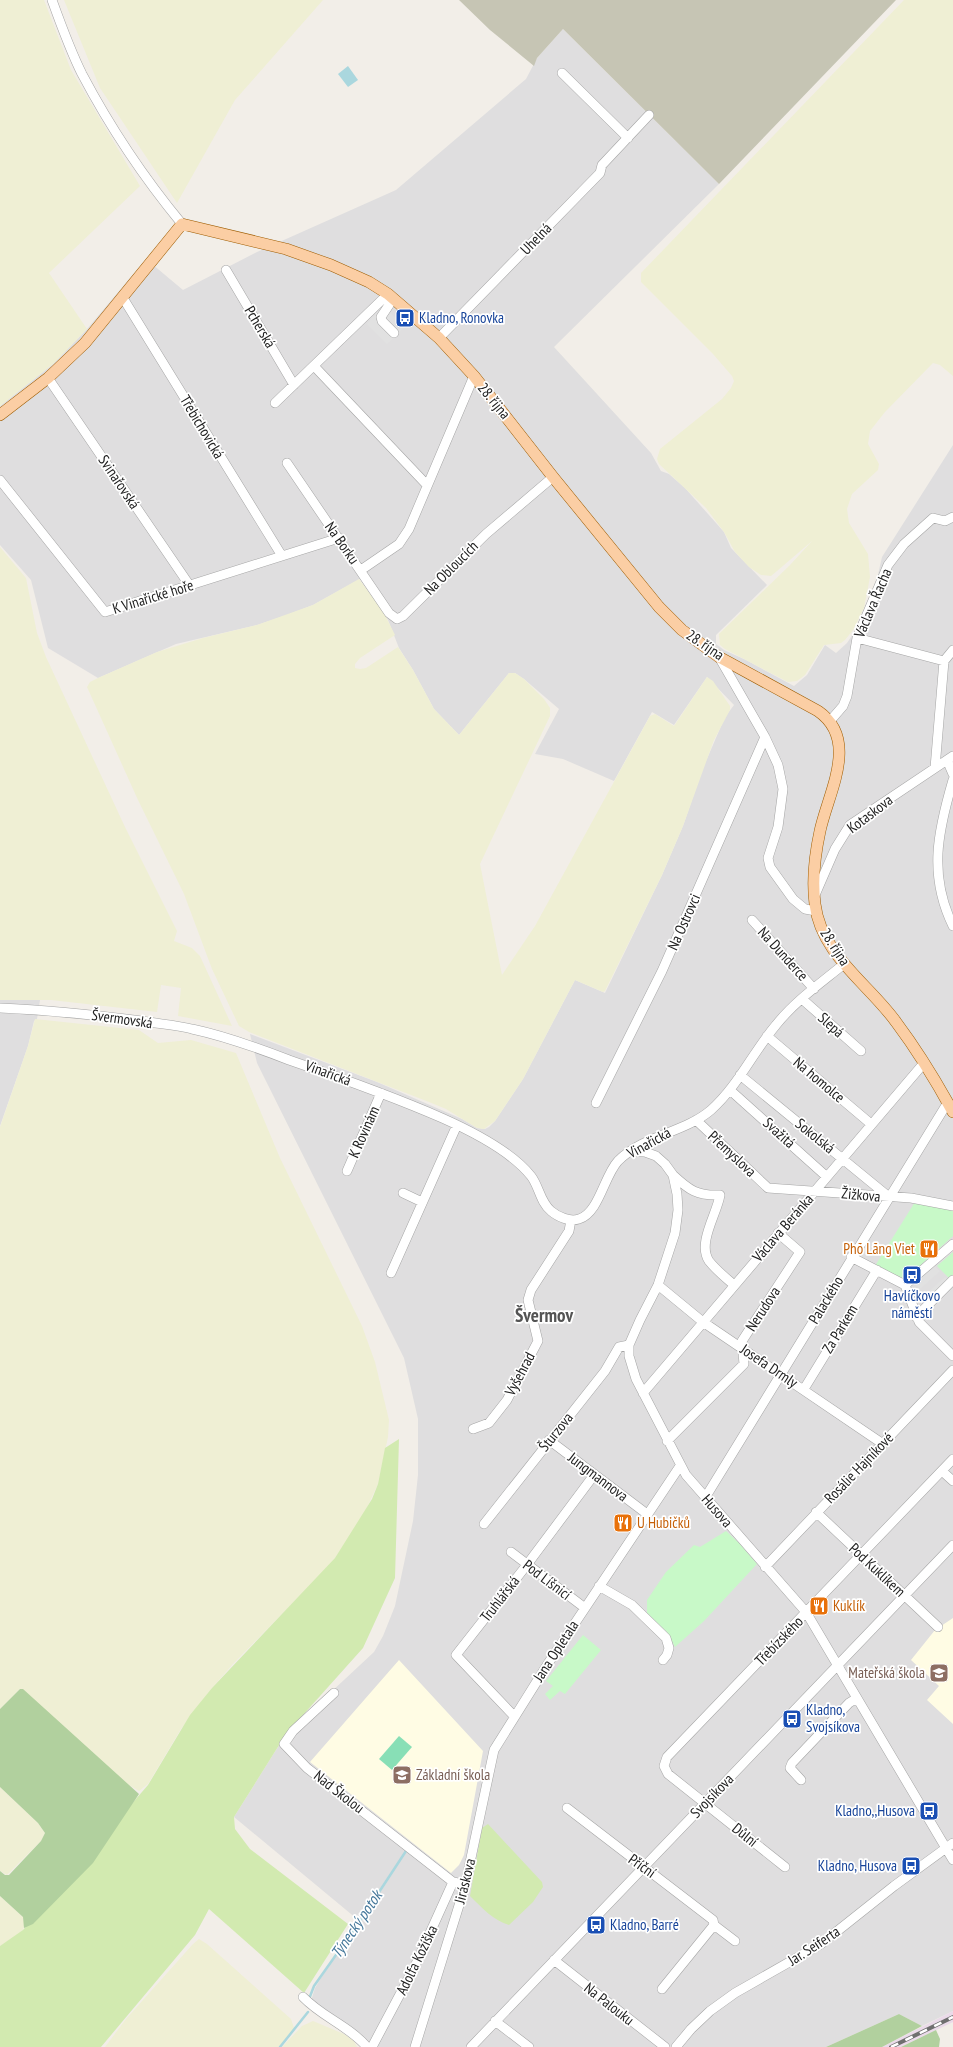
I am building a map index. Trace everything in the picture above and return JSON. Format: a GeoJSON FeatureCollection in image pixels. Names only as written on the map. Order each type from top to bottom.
{"type":"FeatureCollection","features":[{"type":"Feature","properties":{"kind":"main road","name":"28. října"},"geometry":{"type":"LineString","coordinates":[[182,224],[286,249],[331,265],[370,282],[391,296],[439,338],[474,376],[553,477],[659,607],[682,630],[719,657],[818,711],[830,721],[838,739],[840,753],[836,774],[817,844],[815,895],[816,911],[822,931],[844,964],[896,1021],[924,1063],[950,1107]]}},
{"type":"Feature","properties":{"kind":"main road"},"geometry":{"type":"LineString","coordinates":[[0,415],[48,378],[85,343],[182,224]]}},
{"type":"Feature","properties":{"kind":"street"},"geometry":{"type":"LineString","coordinates":[[52,0],[82,74],[104,114],[159,197],[182,224]]}},
{"type":"Feature","properties":{"kind":"street"},"geometry":{"type":"LineString","coordinates":[[562,73],[628,138]]}},
{"type":"Feature","properties":{"kind":"street","name":"Uhelná"},"geometry":{"type":"LineString","coordinates":[[439,338],[600,173],[602,165],[650,115]]}},
{"type":"Feature","properties":{"kind":"street","name":"Pcherská"},"geometry":{"type":"LineString","coordinates":[[226,270],[294,385]]}},
{"type":"Feature","properties":{"kind":"street"},"geometry":{"type":"LineString","coordinates":[[391,296],[381,317],[382,321],[394,333]]}},
{"type":"Feature","properties":{"kind":"street"},"geometry":{"type":"LineString","coordinates":[[275,403],[391,296]]}},
{"type":"Feature","properties":{"kind":"street","name":"Třebichovická"},"geometry":{"type":"LineString","coordinates":[[122,298],[282,556]]}},
{"type":"Feature","properties":{"kind":"street"},"geometry":{"type":"LineString","coordinates":[[314,366],[427,485]]}},
{"type":"Feature","properties":{"kind":"street","name":"Na Borku"},"geometry":{"type":"LineString","coordinates":[[287,463],[361,570],[399,544],[410,529],[427,485],[474,376]]}},
{"type":"Feature","properties":{"kind":"street","name":"Svinařovská"},"geometry":{"type":"LineString","coordinates":[[48,378],[190,586]]}},
{"type":"Feature","properties":{"kind":"street","name":"Na Obloucích"},"geometry":{"type":"LineString","coordinates":[[361,570],[389,614],[398,619],[403,616],[486,534],[553,477]]}},
{"type":"Feature","properties":{"kind":"street","name":"K Vinařické hoře"},"geometry":{"type":"LineString","coordinates":[[0,480],[105,612],[338,538]]}},
{"type":"Feature","properties":{"kind":"street","name":"Václava Řacha"},"geometry":{"type":"LineString","coordinates":[[830,721],[843,706],[847,696],[857,638],[888,565],[904,544],[933,518],[945,521],[953,517]]}},
{"type":"Feature","properties":{"kind":"street"},"geometry":{"type":"LineString","coordinates":[[857,638],[944,661]]}},
{"type":"Feature","properties":{"kind":"street"},"geometry":{"type":"LineString","coordinates":[[935,768],[944,661],[953,650]]}},
{"type":"Feature","properties":{"kind":"street"},"geometry":{"type":"LineString","coordinates":[[719,657],[778,765],[782,789],[778,827],[771,845],[769,864],[775,876],[793,899],[805,909],[816,911]]}},
{"type":"Feature","properties":{"kind":"street","name":"Na Ostrovci"},"geometry":{"type":"LineString","coordinates":[[596,1103],[662,971],[764,737]]}},
{"type":"Feature","properties":{"kind":"street"},"geometry":{"type":"LineString","coordinates":[[951,760],[953,774]]}},
{"type":"Feature","properties":{"kind":"street","name":"Kotaskova"},"geometry":{"type":"LineString","coordinates":[[815,895],[835,849],[850,825],[935,768],[951,760]]}},
{"type":"Feature","properties":{"kind":"street"},"geometry":{"type":"LineString","coordinates":[[953,780],[941,826],[937,861],[941,895],[953,926]]}},
{"type":"Feature","properties":{"kind":"street","name":"Na Dunderce"},"geometry":{"type":"LineString","coordinates":[[752,920],[814,989]]}},
{"type":"Feature","properties":{"kind":"street","name":"Vinařická"},"geometry":{"type":"LineString","coordinates":[[242,1043],[381,1093],[457,1125],[502,1151],[523,1167],[536,1183],[547,1208],[561,1218],[571,1220],[581,1218],[591,1209],[611,1170],[631,1151],[652,1138],[696,1120],[709,1111],[730,1090],[767,1036],[786,1013],[844,964]]}},
{"type":"Feature","properties":{"kind":"street","name":"Slepá"},"geometry":{"type":"LineString","coordinates":[[802,999],[861,1051]]}},
{"type":"Feature","properties":{"kind":"street","name":"Švermovská"},"geometry":{"type":"LineString","coordinates":[[0,1008],[50,1010],[106,1016],[192,1029],[242,1043]]}},
{"type":"Feature","properties":{"kind":"street","name":"Na homolce"},"geometry":{"type":"LineString","coordinates":[[767,1036],[871,1124]]}},
{"type":"Feature","properties":{"kind":"street","name":"Václava Beránka"},"geometry":{"type":"LineString","coordinates":[[643,1393],[924,1063]]}},
{"type":"Feature","properties":{"kind":"street","name":"Sokolská"},"geometry":{"type":"LineString","coordinates":[[740,1075],[889,1197]]}},
{"type":"Feature","properties":{"kind":"street","name":"Svažitá"},"geometry":{"type":"LineString","coordinates":[[730,1090],[827,1177]]}},
{"type":"Feature","properties":{"kind":"street","name":"K Rovinám"},"geometry":{"type":"LineString","coordinates":[[347,1171],[381,1093]]}},
{"type":"Feature","properties":{"kind":"street","name":"Palackého"},"geometry":{"type":"LineString","coordinates":[[705,1498],[889,1197],[950,1107]]}},
{"type":"Feature","properties":{"kind":"street","name":"Přemyslova"},"geometry":{"type":"LineString","coordinates":[[696,1120],[768,1188]]}},
{"type":"Feature","properties":{"kind":"street"},"geometry":{"type":"LineString","coordinates":[[392,1273],[457,1125]]}},
{"type":"Feature","properties":{"kind":"street","name":"Husova"},"geometry":{"type":"LineString","coordinates":[[631,1151],[644,1152],[656,1156],[665,1164],[672,1175],[677,1194],[678,1210],[675,1233],[658,1285],[629,1345],[631,1368],[680,1466],[705,1498],[806,1612],[857,1698],[950,1846],[953,1860]]}},
{"type":"Feature","properties":{"kind":"street"},"geometry":{"type":"LineString","coordinates":[[672,1175],[685,1187],[698,1194],[720,1195],[706,1239],[706,1254],[712,1264],[734,1285]]}},
{"type":"Feature","properties":{"kind":"street","name":"Žižkova"},"geometry":{"type":"LineString","coordinates":[[768,1188],[911,1198],[953,1206]]}},
{"type":"Feature","properties":{"kind":"street"},"geometry":{"type":"LineString","coordinates":[[403,1193],[422,1202]]}},
{"type":"Feature","properties":{"kind":"street","name":"Vyšehrad"},"geometry":{"type":"LineString","coordinates":[[473,1429],[489,1423],[507,1400],[530,1358],[538,1340],[528,1300],[531,1290],[569,1231],[571,1220]]}},
{"type":"Feature","properties":{"kind":"street","name":"Nerudova"},"geometry":{"type":"LineString","coordinates":[[667,1441],[744,1364],[742,1341],[800,1252],[778,1233]]}},
{"type":"Feature","properties":{"kind":"street"},"geometry":{"type":"LineString","coordinates":[[905,1285],[953,1244]]}},
{"type":"Feature","properties":{"kind":"street"},"geometry":{"type":"LineString","coordinates":[[852,1257],[905,1285],[919,1322],[953,1356]]}},
{"type":"Feature","properties":{"kind":"street","name":"Za Parkem"},"geometry":{"type":"LineString","coordinates":[[804,1389],[877,1270]]}},
{"type":"Feature","properties":{"kind":"street"},"geometry":{"type":"LineString","coordinates":[[916,1317],[953,1280]]}},
{"type":"Feature","properties":{"kind":"street","name":"Josefa Drmly"},"geometry":{"type":"LineString","coordinates":[[658,1285],[703,1322],[743,1347],[882,1444]]}},
{"type":"Feature","properties":{"kind":"street","name":"Šturzova"},"geometry":{"type":"LineString","coordinates":[[484,1524],[605,1371],[619,1347],[629,1345]]}},
{"type":"Feature","properties":{"kind":"street","name":"Rosálie Hajníkové"},"geometry":{"type":"LineString","coordinates":[[765,1567],[953,1370]]}},
{"type":"Feature","properties":{"kind":"street","name":"Jungmannova"},"geometry":{"type":"LineString","coordinates":[[549,1440],[647,1514]]}},
{"type":"Feature","properties":{"kind":"street","name":"Třebízského"},"geometry":{"type":"LineString","coordinates":[[706,1803],[665,1770],[664,1766],[667,1757],[953,1459]]}},
{"type":"Feature","properties":{"kind":"street","name":"Jana Opletala"},"geometry":{"type":"LineString","coordinates":[[514,1716],[584,1608],[680,1466]]}},
{"type":"Feature","properties":{"kind":"street"},"geometry":{"type":"LineString","coordinates":[[942,1471],[953,1481]]}},
{"type":"Feature","properties":{"kind":"street","name":"Truhlářská"},"geometry":{"type":"LineString","coordinates":[[514,1716],[456,1654],[526,1566],[594,1475]]}},
{"type":"Feature","properties":{"kind":"street","name":"Pod Kuklíkem"},"geometry":{"type":"LineString","coordinates":[[816,1512],[938,1627]]}},
{"type":"Feature","properties":{"kind":"street","name":"Svojsíkova"},"geometry":{"type":"LineString","coordinates":[[471,2047],[953,1545]]}},
{"type":"Feature","properties":{"kind":"street","name":"Pod Líšnicí"},"geometry":{"type":"LineString","coordinates":[[511,1552],[526,1566],[584,1608]]}},
{"type":"Feature","properties":{"kind":"street"},"geometry":{"type":"LineString","coordinates":[[599,1586],[632,1605],[666,1638],[669,1648],[667,1655],[663,1660]]}},
{"type":"Feature","properties":{"kind":"street","name":"Nad Školou"},"geometry":{"type":"LineString","coordinates":[[334,1693],[293,1732],[284,1744],[307,1768],[453,1882]]}},
{"type":"Feature","properties":{"kind":"street"},"geometry":{"type":"LineString","coordinates":[[801,1780],[791,1772],[790,1768],[792,1763],[849,1703],[857,1698]]}},
{"type":"Feature","properties":{"kind":"street","name":"Jiráskova"},"geometry":{"type":"LineString","coordinates":[[415,2047],[465,1886],[491,1760],[497,1743],[514,1716]]}},
{"type":"Feature","properties":{"kind":"street","name":"Důlní"},"geometry":{"type":"LineString","coordinates":[[706,1803],[785,1867]]}},
{"type":"Feature","properties":{"kind":"street","name":"Příční"},"geometry":{"type":"LineString","coordinates":[[567,1808],[643,1868],[649,1870],[713,1920],[714,1925],[735,1941]]}},
{"type":"Feature","properties":{"kind":"street","name":"Jar. Seiferta"},"geometry":{"type":"LineString","coordinates":[[676,2047],[691,2029],[716,2006],[735,1993],[821,1944],[894,1886],[950,1846]]}},
{"type":"Feature","properties":{"kind":"street"},"geometry":{"type":"LineString","coordinates":[[453,1882],[465,1886]]}},
{"type":"Feature","properties":{"kind":"street","name":"Adolfa Kožíška"},"geometry":{"type":"LineString","coordinates":[[372,2047],[415,1966],[453,1882]]}},
{"type":"Feature","properties":{"kind":"street"},"geometry":{"type":"LineString","coordinates":[[662,1989],[714,1925]]}},
{"type":"Feature","properties":{"kind":"street","name":"Na Palouku"},"geometry":{"type":"LineString","coordinates":[[554,1960],[664,2047]]}},
{"type":"Feature","properties":{"kind":"street"},"geometry":{"type":"LineString","coordinates":[[303,1997],[310,2005],[350,2031],[367,2047]]}},
{"type":"Feature","properties":{"kind":"street"},"geometry":{"type":"LineString","coordinates":[[495,2021],[529,2047]]}},
{"type":"Feature","properties":{"kind":"shaded area"},"geometry":{"type":"Polygon","coordinates":[[[459,0],[896,0],[719,184],[563,29],[537,58],[534,66],[490,30],[459,0]]]}},
{"type":"Feature","properties":{"kind":"shaded area"},"geometry":{"type":"Polygon","coordinates":[[[563,29],[719,184],[554,347],[651,453],[661,471],[669,474],[685,488],[724,532],[731,548],[767,585],[716,635],[716,644],[724,650],[794,686],[807,675],[825,645],[836,653],[847,643],[855,631],[877,579],[882,557],[953,445],[953,2011],[922,2026],[899,2014],[826,2047],[361,2047],[311,2001],[315,1988],[357,1919],[234,1817],[286,1734],[374,1652],[383,1636],[395,1606],[413,1521],[418,1475],[418,1419],[404,1358],[257,1063],[250,1034],[377,1082],[462,1119],[477,1128],[485,1129],[489,1127],[495,1121],[523,1079],[575,980],[605,993],[662,875],[683,826],[703,768],[725,717],[734,705],[707,677],[674,725],[652,712],[614,781],[563,759],[535,754],[559,709],[515,673],[509,673],[459,735],[434,709],[399,648],[388,620],[360,579],[313,605],[287,615],[257,625],[176,644],[98,678],[48,648],[31,580],[0,545],[0,406],[53,364],[87,329],[146,259],[183,290],[257,252],[396,190],[526,79],[537,58],[563,29]]]}},
{"type":"Feature","properties":{"kind":"shaded area"},"geometry":{"type":"Polygon","coordinates":[[[384,304],[391,310],[390,313],[406,326],[387,344],[367,324],[384,304]]]}},
{"type":"Feature","properties":{"kind":"shaded area"},"geometry":{"type":"Polygon","coordinates":[[[0,1000],[40,1000],[37,1019],[34,1021],[28,1046],[0,1126],[0,1000]]]}},
{"type":"Feature","properties":{"kind":"shaded area"},"geometry":{"type":"Polygon","coordinates":[[[935,1266],[940,1271],[920,1289],[915,1284],[935,1266]]]}},
{"type":"Feature","properties":{"kind":"shaded area"},"geometry":{"type":"Polygon","coordinates":[[[945,1277],[948,1280],[930,1300],[925,1295],[945,1277]]]}},
{"type":"Feature","properties":{"kind":"shaded area","name":"Mateřská škola"},"geometry":{"type":"Polygon","coordinates":[[[953,1618],[953,1724],[927,1700],[939,1686],[911,1660],[935,1630],[953,1618]]]}},
{"type":"Feature","properties":{"kind":"shaded area","name":"Základní škola"},"geometry":{"type":"Polygon","coordinates":[[[399,1660],[483,1751],[464,1855],[459,1865],[451,1873],[310,1762],[399,1660]]]}},
{"type":"Feature","properties":{"kind":"shaded area"},"geometry":{"type":"Polygon","coordinates":[[[953,2011],[953,2022],[901,2047],[882,2047],[953,2011]]]}},
{"type":"Feature","properties":{"kind":"green space"},"geometry":{"type":"Polygon","coordinates":[[[0,0],[44,0],[71,70],[140,186],[49,273],[87,329],[53,364],[0,406],[0,0]]]}},
{"type":"Feature","properties":{"kind":"green space"},"geometry":{"type":"Polygon","coordinates":[[[64,0],[323,0],[235,100],[177,203],[100,88],[64,0]]]}},
{"type":"Feature","properties":{"kind":"green space"},"geometry":{"type":"Polygon","coordinates":[[[904,0],[953,0],[953,376],[940,365],[933,363],[885,412],[870,431],[868,444],[879,464],[878,470],[852,494],[847,509],[849,523],[868,554],[870,577],[864,608],[853,630],[845,640],[841,643],[824,645],[805,675],[797,681],[788,682],[725,649],[720,645],[719,634],[790,565],[812,541],[771,576],[761,575],[749,567],[735,552],[724,532],[706,508],[659,464],[657,459],[660,449],[722,399],[731,388],[734,381],[732,376],[713,354],[641,282],[641,273],[904,0]]]}},
{"type":"Feature","properties":{"kind":"green space"},"geometry":{"type":"Polygon","coordinates":[[[0,547],[26,578],[37,633],[46,657],[125,827],[177,931],[174,941],[192,948],[200,956],[232,1026],[178,1016],[181,988],[161,985],[157,1012],[51,1000],[0,1000],[0,547]]]}},
{"type":"Feature","properties":{"kind":"green space"},"geometry":{"type":"Polygon","coordinates":[[[359,579],[383,611],[395,635],[360,658],[355,664],[355,668],[366,668],[398,647],[413,670],[434,709],[459,735],[509,673],[515,673],[524,679],[544,699],[550,708],[550,716],[480,864],[502,975],[535,926],[650,716],[655,714],[674,726],[707,677],[713,681],[730,706],[730,710],[714,740],[683,826],[662,875],[605,991],[603,992],[575,980],[523,1079],[495,1121],[484,1129],[477,1128],[446,1109],[249,1032],[239,1026],[212,969],[184,894],[138,800],[87,687],[90,682],[98,678],[157,652],[203,638],[257,625],[313,605],[359,579]]]}},
{"type":"Feature","properties":{"kind":"green space"},"geometry":{"type":"Polygon","coordinates":[[[35,1019],[139,1030],[158,1043],[191,1040],[236,1053],[280,1158],[362,1326],[375,1362],[389,1420],[388,1437],[378,1484],[364,1514],[346,1543],[329,1566],[233,1664],[212,1688],[181,1729],[148,1784],[139,1791],[127,1784],[20,1689],[0,1709],[0,1127],[28,1046],[35,1019]]]}},
{"type":"Feature","properties":{"kind":"green space"},"geometry":{"type":"Polygon","coordinates":[[[915,1202],[953,1211],[953,1236],[905,1279],[875,1266],[915,1202]]]}},
{"type":"Feature","properties":{"kind":"green space"},"geometry":{"type":"Polygon","coordinates":[[[953,1252],[953,1276],[950,1279],[937,1266],[953,1252]]]}},
{"type":"Feature","properties":{"kind":"green space"},"geometry":{"type":"Polygon","coordinates":[[[399,1439],[395,1578],[363,1648],[286,1734],[234,1817],[235,1829],[250,1849],[348,1924],[304,1993],[209,1909],[195,1935],[101,2047],[0,2047],[0,1946],[23,1930],[148,1785],[190,1715],[212,1688],[335,1558],[372,1499],[378,1484],[385,1448],[399,1439]]]}},
{"type":"Feature","properties":{"kind":"green space"},"geometry":{"type":"Polygon","coordinates":[[[726,1531],[739,1543],[757,1564],[704,1621],[675,1647],[667,1632],[647,1613],[647,1600],[666,1572],[694,1545],[700,1547],[726,1531]]]}},
{"type":"Feature","properties":{"kind":"green space"},"geometry":{"type":"Polygon","coordinates":[[[583,1635],[601,1650],[565,1694],[560,1691],[550,1700],[545,1694],[553,1686],[546,1681],[583,1635]]]}},
{"type":"Feature","properties":{"kind":"green space"},"geometry":{"type":"Polygon","coordinates":[[[20,1689],[23,1689],[139,1794],[93,1863],[33,1924],[24,1928],[23,1917],[0,1896],[0,1871],[5,1875],[9,1875],[41,1841],[45,1833],[38,1823],[0,1787],[0,1709],[20,1689]]]}},
{"type":"Feature","properties":{"kind":"green space"},"geometry":{"type":"Polygon","coordinates":[[[399,1736],[412,1747],[392,1770],[379,1759],[399,1736]]]}},
{"type":"Feature","properties":{"kind":"green space"},"geometry":{"type":"Polygon","coordinates":[[[0,1787],[38,1823],[45,1833],[41,1841],[7,1875],[0,1871],[0,1787]]]}},
{"type":"Feature","properties":{"kind":"green space"},"geometry":{"type":"Polygon","coordinates":[[[488,1824],[542,1882],[543,1887],[533,1902],[509,1925],[493,1917],[470,1896],[482,1828],[488,1824]]]}},
{"type":"Feature","properties":{"kind":"green space"},"geometry":{"type":"Polygon","coordinates":[[[0,1896],[23,1917],[25,1925],[22,1932],[0,1946],[0,1896]]]}},
{"type":"Feature","properties":{"kind":"green space"},"geometry":{"type":"Polygon","coordinates":[[[199,1939],[207,1944],[291,2019],[294,2028],[285,2041],[279,2047],[105,2047],[126,2019],[199,1939]]]}},
{"type":"Feature","properties":{"kind":"green space"},"geometry":{"type":"Polygon","coordinates":[[[899,2014],[922,2026],[882,2047],[826,2047],[899,2014]]]}},
{"type":"Feature","properties":{"kind":"green space"},"geometry":{"type":"Polygon","coordinates":[[[313,2021],[344,2034],[354,2041],[357,2047],[282,2047],[302,2026],[313,2021]]]}},
{"type":"Feature","properties":{"kind":"green space"},"geometry":{"type":"Polygon","coordinates":[[[936,2030],[940,2039],[939,2047],[901,2047],[936,2030]]]}},
{"type":"Feature","properties":{"kind":"water"},"geometry":{"type":"Polygon","coordinates":[[[348,66],[358,80],[348,87],[338,74],[348,66]]]}},
{"type":"Feature","properties":{"kind":"waterway","name":"Týnecký potok"},"geometry":{"type":"LineString","coordinates":[[309,1999],[314,1986],[360,1921],[406,1851]]}},
{"type":"Feature","properties":{"kind":"waterway","name":"Týnecký potok"},"geometry":{"type":"LineString","coordinates":[[280,2047],[308,2012]]}},
{"type":"Feature","properties":{"kind":"railway"},"geometry":{"type":"LineString","coordinates":[[891,2047],[953,2017]]}},
{"type":"Feature","properties":{"kind":"place","name":"Kladno, Ronovka"},"geometry":{"type":"Point","coordinates":[405,318]}},
{"type":"Feature","properties":{"kind":"place","name":"Phõ Lãng Viet"},"geometry":{"type":"Point","coordinates":[929,1249]}},
{"type":"Feature","properties":{"kind":"place","name":"Havlíčkovo náměstí"},"geometry":{"type":"Point","coordinates":[912,1275]}},
{"type":"Feature","properties":{"kind":"place","name":"U Hubičků"},"geometry":{"type":"Point","coordinates":[623,1523]}},
{"type":"Feature","properties":{"kind":"place","name":"Kuklík"},"geometry":{"type":"Point","coordinates":[819,1606]}},
{"type":"Feature","properties":{"kind":"place","name":"Mateřská škola"},"geometry":{"type":"Point","coordinates":[939,1673]}},
{"type":"Feature","properties":{"kind":"place","name":"Kladno, Svojsíkova"},"geometry":{"type":"Point","coordinates":[792,1719]}},
{"type":"Feature","properties":{"kind":"place","name":"Základní škola"},"geometry":{"type":"Point","coordinates":[402,1775]}},
{"type":"Feature","properties":{"kind":"place","name":"Kladno,,Husova"},"geometry":{"type":"Point","coordinates":[929,1811]}},
{"type":"Feature","properties":{"kind":"place","name":"Kladno, Husova"},"geometry":{"type":"Point","coordinates":[911,1866]}},
{"type":"Feature","properties":{"kind":"place","name":"Kladno, Barré"},"geometry":{"type":"Point","coordinates":[596,1925]}},
{"type":"Feature","properties":{"kind":"district","name":"Švermov"},"geometry":{"type":"Point","coordinates":[544,1315]}}]}
